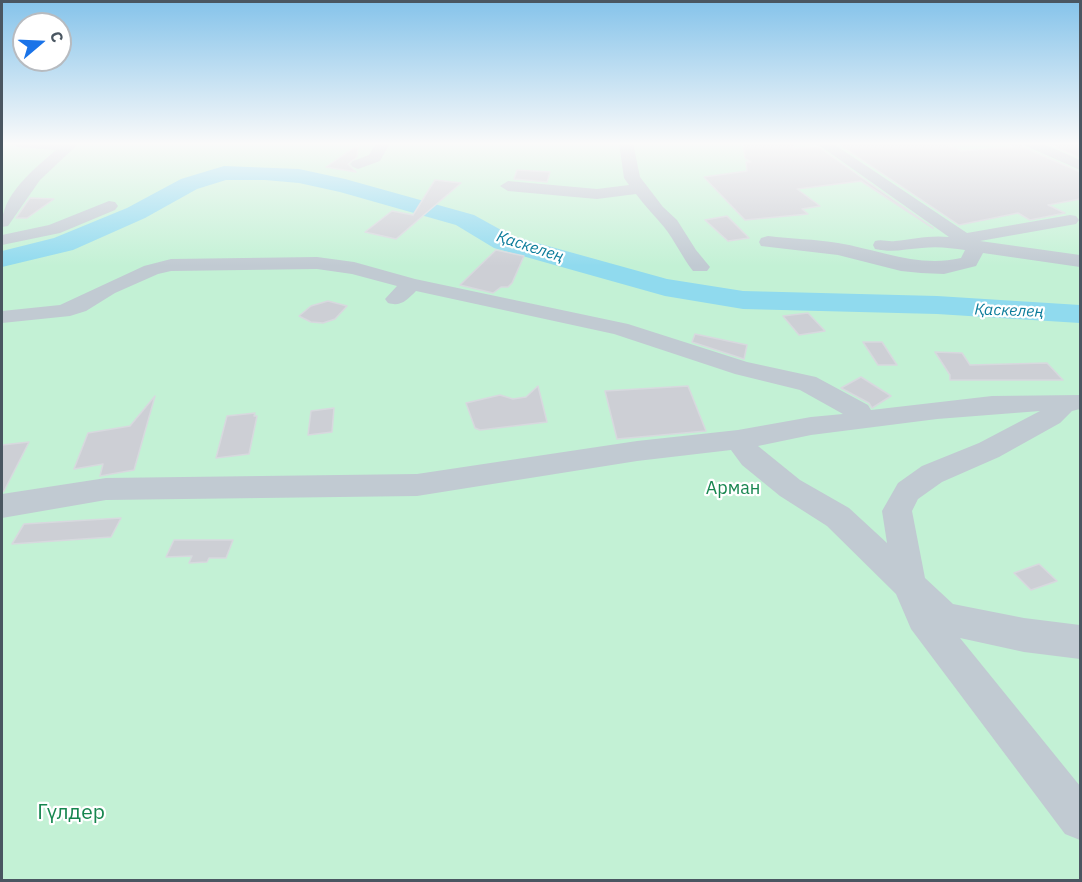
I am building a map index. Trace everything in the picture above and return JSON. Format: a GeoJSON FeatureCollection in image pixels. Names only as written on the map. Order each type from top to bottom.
{"type":"FeatureCollection","features":[{"type":"Feature","properties":{"kind":"street"},"geometry":{"type":"LineString","coordinates":[[2,222],[29,184]]}},
{"type":"Feature","properties":{"kind":"street"},"geometry":{"type":"LineString","coordinates":[[636,184],[671,224],[688,253],[700,267]]}},
{"type":"Feature","properties":{"kind":"street"},"geometry":{"type":"LineString","coordinates":[[885,184],[970,243],[1070,220]]}},
{"type":"Feature","properties":{"kind":"street"},"geometry":{"type":"LineString","coordinates":[[508,186],[597,194],[640,189]]}},
{"type":"Feature","properties":{"kind":"street"},"geometry":{"type":"LineString","coordinates":[[2,240],[54,229],[109,206]]}},
{"type":"Feature","properties":{"kind":"street"},"geometry":{"type":"LineString","coordinates":[[882,245],[891,247],[936,241],[970,243],[1080,261]]}},
{"type":"Feature","properties":{"kind":"street"},"geometry":{"type":"LineString","coordinates":[[768,242],[858,252],[901,265],[944,268],[969,262],[970,243]]}},
{"type":"Feature","properties":{"kind":"street"},"geometry":{"type":"LineString","coordinates":[[2,317],[62,311],[78,306],[108,289],[171,264],[317,263],[354,268],[404,291],[620,329],[744,369],[807,383],[859,411],[855,422]]}},
{"type":"Feature","properties":{"kind":"street"},"geometry":{"type":"LineString","coordinates":[[2,506],[106,489],[417,485],[637,451],[738,440],[811,426],[855,422],[904,413],[999,403],[1073,402]]}},
{"type":"Feature","properties":{"kind":"street"},"geometry":{"type":"LineString","coordinates":[[1073,402],[1051,417],[989,450],[932,474],[908,491],[897,512],[910,587],[922,618],[1080,819]]}},
{"type":"Feature","properties":{"kind":"street"},"geometry":{"type":"LineString","coordinates":[[738,440],[752,458],[790,488],[838,517],[945,618],[1024,635],[1080,642]]}},
{"type":"Feature","properties":{"kind":"green space","name":"Арман"},"geometry":{"type":"Polygon","coordinates":[[[2,184],[1080,184],[1080,880],[2,880],[2,184]]]}},
{"type":"Feature","properties":{"kind":"building"},"geometry":{"type":"Polygon","coordinates":[[[432,184],[460,184],[396,239],[365,232],[392,211],[413,215],[432,184]]]}},
{"type":"Feature","properties":{"kind":"building"},"geometry":{"type":"Polygon","coordinates":[[[711,184],[836,184],[797,189],[820,206],[802,209],[808,214],[745,220],[711,184]]]}},
{"type":"Feature","properties":{"kind":"building"},"geometry":{"type":"Polygon","coordinates":[[[866,184],[871,184],[933,228],[866,184]]]}},
{"type":"Feature","properties":{"kind":"building"},"geometry":{"type":"Polygon","coordinates":[[[898,184],[1080,184],[1080,199],[1048,205],[1065,213],[1030,220],[1018,213],[959,225],[898,184]]]}},
{"type":"Feature","properties":{"kind":"building"},"geometry":{"type":"Polygon","coordinates":[[[30,198],[54,199],[27,218],[16,218],[30,198]]]}},
{"type":"Feature","properties":{"kind":"building"},"geometry":{"type":"Polygon","coordinates":[[[727,216],[749,238],[728,241],[705,220],[727,216]]]}},
{"type":"Feature","properties":{"kind":"building"},"geometry":{"type":"Polygon","coordinates":[[[496,250],[524,256],[508,287],[501,287],[493,293],[460,285],[496,250]]]}},
{"type":"Feature","properties":{"kind":"building"},"geometry":{"type":"Polygon","coordinates":[[[328,301],[347,306],[335,319],[323,323],[311,322],[299,316],[311,306],[328,301]]]}},
{"type":"Feature","properties":{"kind":"building"},"geometry":{"type":"Polygon","coordinates":[[[808,313],[825,331],[799,335],[783,316],[808,313]]]}},
{"type":"Feature","properties":{"kind":"building"},"geometry":{"type":"Polygon","coordinates":[[[695,334],[747,345],[744,359],[692,342],[695,334]]]}},
{"type":"Feature","properties":{"kind":"building"},"geometry":{"type":"Polygon","coordinates":[[[863,342],[882,342],[897,365],[878,365],[863,342]]]}},
{"type":"Feature","properties":{"kind":"building"},"geometry":{"type":"Polygon","coordinates":[[[935,352],[962,353],[970,365],[1047,363],[1063,380],[950,380],[950,375],[935,352]]]}},
{"type":"Feature","properties":{"kind":"building"},"geometry":{"type":"Polygon","coordinates":[[[861,377],[891,396],[872,408],[869,403],[841,388],[861,377]]]}},
{"type":"Feature","properties":{"kind":"building"},"geometry":{"type":"Polygon","coordinates":[[[538,386],[547,422],[480,430],[475,428],[466,403],[500,395],[513,399],[526,397],[538,386]]]}},
{"type":"Feature","properties":{"kind":"building"},"geometry":{"type":"Polygon","coordinates":[[[688,386],[706,431],[617,439],[605,391],[688,386]]]}},
{"type":"Feature","properties":{"kind":"building"},"geometry":{"type":"Polygon","coordinates":[[[155,396],[134,470],[100,476],[103,464],[74,469],[88,433],[130,426],[155,396]]]}},
{"type":"Feature","properties":{"kind":"building"},"geometry":{"type":"Polygon","coordinates":[[[334,408],[332,432],[308,435],[311,411],[334,408]]]}},
{"type":"Feature","properties":{"kind":"building"},"geometry":{"type":"Polygon","coordinates":[[[255,413],[254,416],[257,416],[249,454],[216,458],[227,416],[255,413]]]}},
{"type":"Feature","properties":{"kind":"building"},"geometry":{"type":"Polygon","coordinates":[[[29,442],[4,491],[2,492],[2,445],[29,442]]]}},
{"type":"Feature","properties":{"kind":"building"},"geometry":{"type":"Polygon","coordinates":[[[121,518],[111,537],[12,544],[24,524],[121,518]]]}},
{"type":"Feature","properties":{"kind":"building"},"geometry":{"type":"Polygon","coordinates":[[[174,540],[233,540],[226,558],[209,558],[207,562],[189,563],[192,556],[166,557],[174,540]]]}},
{"type":"Feature","properties":{"kind":"building"},"geometry":{"type":"Polygon","coordinates":[[[1039,564],[1057,581],[1031,590],[1014,573],[1039,564]]]}},
{"type":"Feature","properties":{"kind":"waterway","name":"Қаскелең"},"geometry":{"type":"LineString","coordinates":[[2,259],[63,244],[136,213],[189,184]]}},
{"type":"Feature","properties":{"kind":"waterway","name":"Қаскелең"},"geometry":{"type":"LineString","coordinates":[[337,184],[465,220],[503,242],[665,287],[743,300],[937,305],[1080,314]]}},
{"type":"Feature","properties":{"kind":"park label","name":"Гүлдер"},"geometry":{"type":"Point","coordinates":[71,813]}}]}
